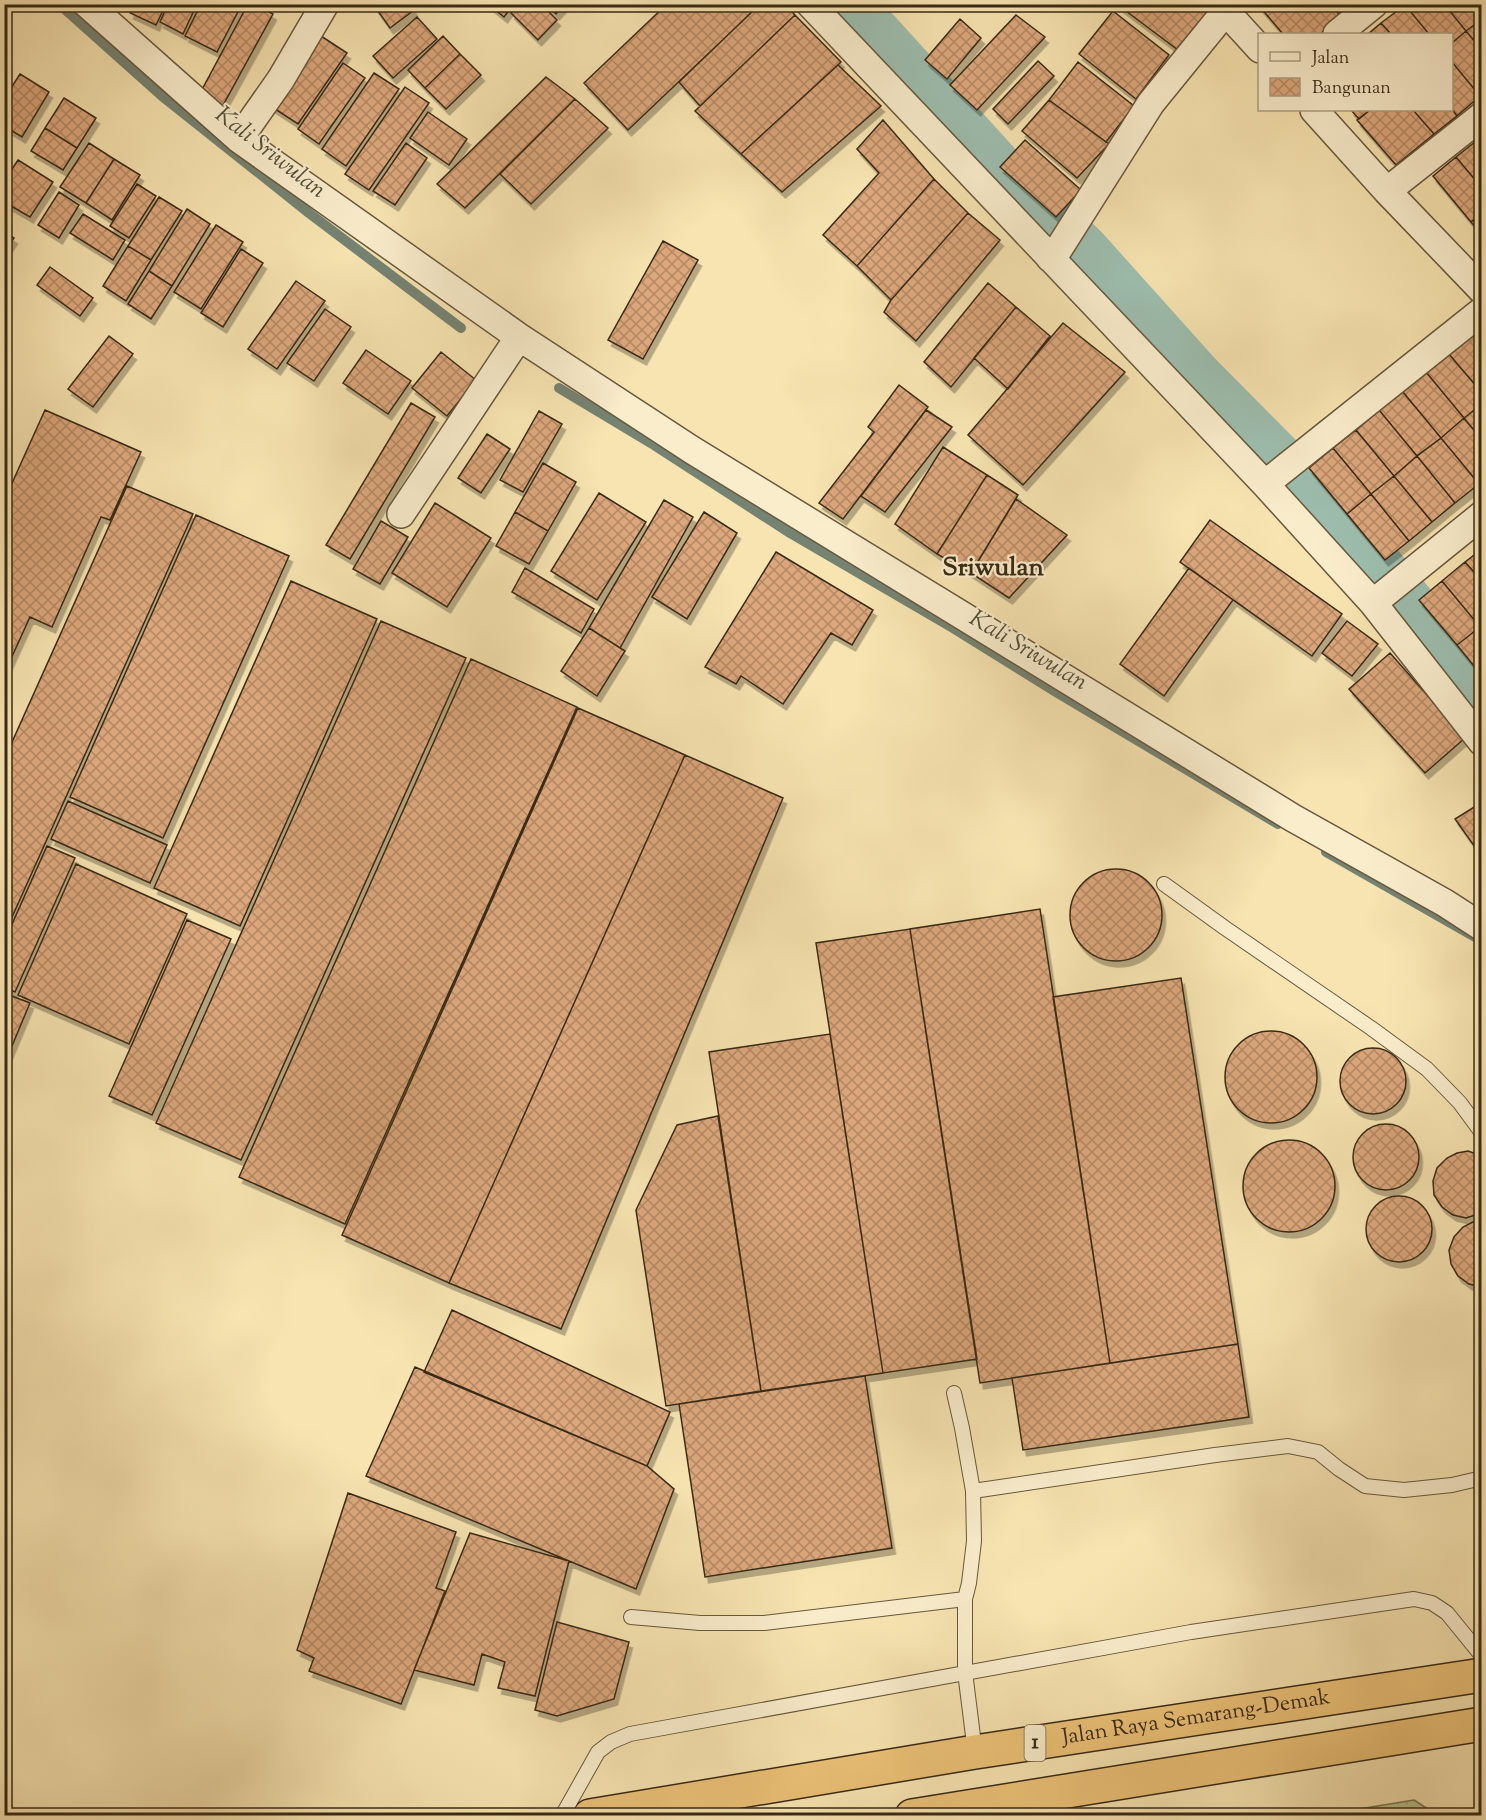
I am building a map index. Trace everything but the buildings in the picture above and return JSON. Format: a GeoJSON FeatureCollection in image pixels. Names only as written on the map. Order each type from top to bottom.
{"type":"FeatureCollection","features":[{"type":"Feature","properties":{"kind":"highway","name":"Jalan Raya Semarang-Demak"},"geometry":{"type":"LineString","coordinates":[[590,1815],[975,1752],[1482,1675]]}},
{"type":"Feature","properties":{"kind":"highway","name":"1"},"geometry":{"type":"LineString","coordinates":[[912,1815],[1482,1724]]}},
{"type":"Feature","properties":{"kind":"street"},"geometry":{"type":"LineString","coordinates":[[87,4],[239,140],[519,337],[692,450],[1293,818],[1445,903],[1482,927]]}},
{"type":"Feature","properties":{"kind":"street"},"geometry":{"type":"LineString","coordinates":[[239,140],[281,79],[325,4]]}},
{"type":"Feature","properties":{"kind":"street"},"geometry":{"type":"LineString","coordinates":[[810,4],[1054,254],[1277,474],[1385,593],[1479,732]]}},
{"type":"Feature","properties":{"kind":"street"},"geometry":{"type":"LineString","coordinates":[[1338,33],[1374,4]]}},
{"type":"Feature","properties":{"kind":"street"},"geometry":{"type":"LineString","coordinates":[[1054,254],[1151,103],[1222,8],[1258,47]]}},
{"type":"Feature","properties":{"kind":"street"},"geometry":{"type":"LineString","coordinates":[[1315,111],[1387,192],[1482,290]]}},
{"type":"Feature","properties":{"kind":"street"},"geometry":{"type":"LineString","coordinates":[[1387,192],[1482,116]]}},
{"type":"Feature","properties":{"kind":"street"},"geometry":{"type":"LineString","coordinates":[[1277,474],[1482,312]]}},
{"type":"Feature","properties":{"kind":"street"},"geometry":{"type":"LineString","coordinates":[[401,514],[519,337]]}},
{"type":"Feature","properties":{"kind":"street"},"geometry":{"type":"LineString","coordinates":[[1385,593],[1482,515]]}},
{"type":"Feature","properties":{"kind":"lane"},"geometry":{"type":"LineString","coordinates":[[1164,884],[1427,1069],[1460,1103],[1482,1133]]}},
{"type":"Feature","properties":{"kind":"lane"},"geometry":{"type":"LineString","coordinates":[[954,1393],[973,1491],[974,1540],[965,1599],[965,1672],[975,1752]]}},
{"type":"Feature","properties":{"kind":"lane"},"geometry":{"type":"LineString","coordinates":[[973,1491],[1288,1446],[1318,1452],[1365,1486],[1404,1490],[1452,1485],[1482,1478]]}},
{"type":"Feature","properties":{"kind":"lane"},"geometry":{"type":"LineString","coordinates":[[631,1617],[700,1623],[764,1623],[965,1599]]}},
{"type":"Feature","properties":{"kind":"lane"},"geometry":{"type":"LineString","coordinates":[[561,1815],[598,1752],[610,1742],[630,1734],[1191,1632],[1414,1599],[1432,1604],[1447,1613],[1482,1656]]}},
{"type":"Feature","properties":{"kind":"green space"},"geometry":{"type":"Polygon","coordinates":[[[1414,1800],[1434,1815],[1322,1815],[1414,1800]]]}},
{"type":"Feature","properties":{"kind":"waterway","name":"Kali Sriwulan"},"geometry":{"type":"LineString","coordinates":[[59,4],[162,96],[309,213],[461,328]]}},
{"type":"Feature","properties":{"kind":"waterway"},"geometry":{"type":"LineString","coordinates":[[843,4],[992,168],[1081,254],[1194,380],[1338,525],[1460,672],[1482,703]]}},
{"type":"Feature","properties":{"kind":"waterway","name":"Kali Sriwulan"},"geometry":{"type":"LineString","coordinates":[[559,388],[654,445],[790,533],[953,628],[1278,824]]}},
{"type":"Feature","properties":{"kind":"waterway","name":"Kali Sriwulan"},"geometry":{"type":"LineString","coordinates":[[1326,852],[1482,941]]}},
{"type":"Feature","properties":{"kind":"district","name":"Sriwulan"},"geometry":{"type":"Point","coordinates":[993,568]}}]}
